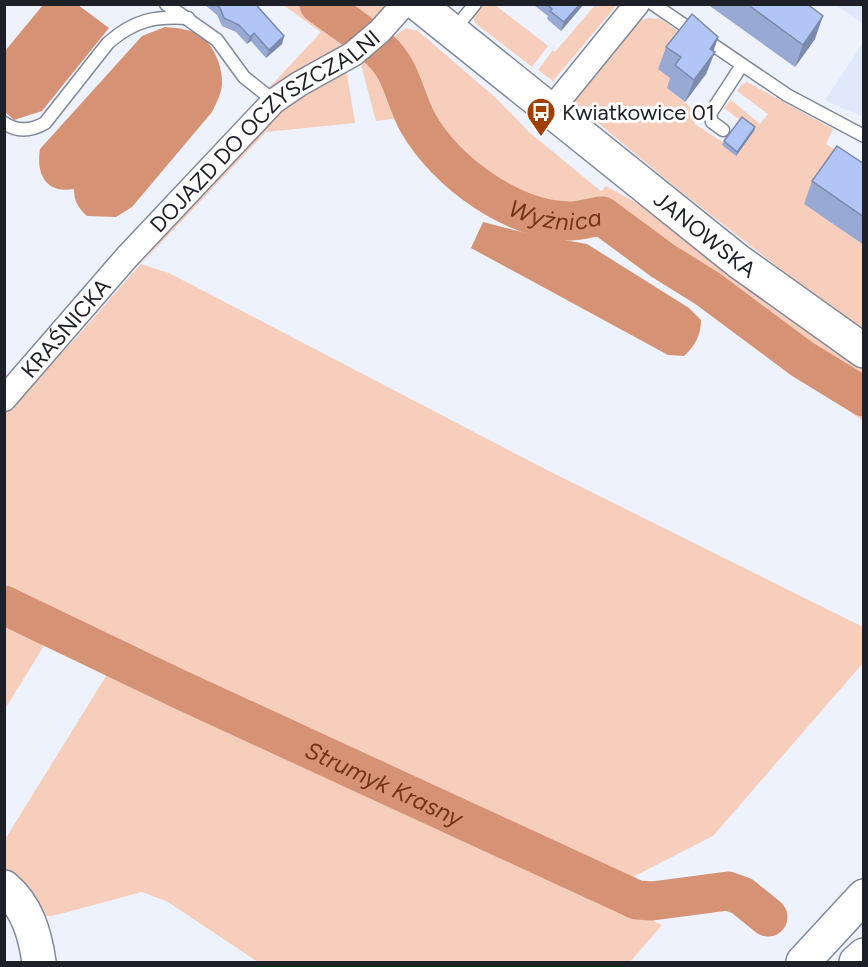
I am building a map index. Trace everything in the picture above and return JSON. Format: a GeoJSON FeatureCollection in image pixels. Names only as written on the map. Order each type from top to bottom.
{"type":"FeatureCollection","features":[{"type":"Feature","properties":{"kind":"main road","name":"JANOWSKA"},"geometry":{"type":"LineString","coordinates":[[418,4],[738,261],[864,351]]}},
{"type":"Feature","properties":{"kind":"main road"},"geometry":{"type":"LineString","coordinates":[[4,886],[23,910],[31,926],[39,963]]}},
{"type":"Feature","properties":{"kind":"main road"},"geometry":{"type":"LineString","coordinates":[[803,963],[864,896]]}},
{"type":"Feature","properties":{"kind":"main road"},"geometry":{"type":"LineString","coordinates":[[856,963],[864,955]]}},
{"type":"Feature","properties":{"kind":"street","name":"DOJAZD DO OCZYSZCZALNI"},"geometry":{"type":"LineString","coordinates":[[127,257],[274,101],[299,84],[353,54],[380,31],[404,4]]}},
{"type":"Feature","properties":{"kind":"street"},"geometry":{"type":"LineString","coordinates":[[550,111],[637,4]]}},
{"type":"Feature","properties":{"kind":"street","name":"KRAŚNICKA"},"geometry":{"type":"LineString","coordinates":[[4,399],[127,257]]}},
{"type":"Feature","properties":{"kind":"lane"},"geometry":{"type":"LineString","coordinates":[[166,4],[217,40],[244,77],[274,101]]}},
{"type":"Feature","properties":{"kind":"lane"},"geometry":{"type":"LineString","coordinates":[[452,32],[475,4]]}},
{"type":"Feature","properties":{"kind":"lane"},"geometry":{"type":"LineString","coordinates":[[653,4],[787,95],[864,136]]}},
{"type":"Feature","properties":{"kind":"lane"},"geometry":{"type":"LineString","coordinates":[[4,123],[14,129],[26,130],[45,123],[108,43],[121,32],[140,22],[188,18]]}},
{"type":"Feature","properties":{"kind":"lane"},"geometry":{"type":"LineString","coordinates":[[723,130],[712,122],[710,114],[742,65]]}},
{"type":"Feature","properties":{"kind":"shaded area"},"geometry":{"type":"Polygon","coordinates":[[[596,4],[616,6],[553,81],[538,70],[553,50],[555,52],[596,4]]]}},
{"type":"Feature","properties":{"kind":"shaded area"},"geometry":{"type":"Polygon","coordinates":[[[43,5],[78,5],[109,28],[42,111],[14,120],[5,112],[5,51],[43,5]]]}},
{"type":"Feature","properties":{"kind":"shaded area"},"geometry":{"type":"Polygon","coordinates":[[[283,5],[315,5],[359,38],[289,76],[271,90],[268,89],[321,32],[283,5]]]}},
{"type":"Feature","properties":{"kind":"shaded area"},"geometry":{"type":"Polygon","coordinates":[[[324,5],[384,5],[385,8],[364,34],[324,5]]]}},
{"type":"Feature","properties":{"kind":"shaded area"},"geometry":{"type":"Polygon","coordinates":[[[480,5],[495,5],[548,46],[532,67],[475,23],[471,14],[480,5]]]}},
{"type":"Feature","properties":{"kind":"shaded area"},"geometry":{"type":"Polygon","coordinates":[[[835,5],[863,5],[863,24],[835,5]]]}},
{"type":"Feature","properties":{"kind":"shaded area"},"geometry":{"type":"Polygon","coordinates":[[[647,18],[661,19],[712,54],[673,80],[667,88],[695,111],[695,124],[724,143],[735,156],[754,131],[724,108],[731,100],[760,124],[768,114],[737,91],[747,82],[833,129],[826,144],[863,166],[863,329],[784,272],[679,190],[575,104],[576,98],[640,21],[647,18]]]}},
{"type":"Feature","properties":{"kind":"shaded area"},"geometry":{"type":"Polygon","coordinates":[[[165,27],[194,32],[207,41],[221,72],[221,92],[212,112],[132,207],[116,217],[87,216],[77,204],[74,189],[56,188],[45,180],[41,174],[40,149],[142,36],[165,27]]]}},
{"type":"Feature","properties":{"kind":"shaded area"},"geometry":{"type":"Polygon","coordinates":[[[406,28],[418,31],[497,99],[530,133],[601,191],[606,186],[664,218],[768,304],[829,347],[863,367],[863,394],[804,356],[709,286],[665,259],[602,213],[570,218],[549,216],[527,210],[505,201],[464,174],[432,140],[418,116],[400,71],[381,45],[406,28]]]}},
{"type":"Feature","properties":{"kind":"shaded area"},"geometry":{"type":"Polygon","coordinates":[[[863,43],[863,117],[825,100],[863,43]]]}},
{"type":"Feature","properties":{"kind":"shaded area"},"geometry":{"type":"Polygon","coordinates":[[[375,52],[394,79],[407,117],[376,121],[360,61],[375,52]]]}},
{"type":"Feature","properties":{"kind":"shaded area"},"geometry":{"type":"Polygon","coordinates":[[[346,68],[355,123],[266,132],[141,264],[169,273],[547,470],[863,627],[863,663],[713,836],[615,886],[357,768],[5,601],[4,413],[75,339],[268,118],[295,97],[346,68]]]}},
{"type":"Feature","properties":{"kind":"shaded area"},"geometry":{"type":"Polygon","coordinates":[[[600,221],[803,364],[863,403],[863,421],[611,235],[556,227],[600,221]]]}},
{"type":"Feature","properties":{"kind":"shaded area"},"geometry":{"type":"Polygon","coordinates":[[[483,222],[530,234],[587,244],[689,308],[701,320],[699,335],[684,356],[668,355],[471,248],[483,222]]]}},
{"type":"Feature","properties":{"kind":"shaded area"},"geometry":{"type":"Polygon","coordinates":[[[5,612],[50,636],[5,709],[5,612]]]}},
{"type":"Feature","properties":{"kind":"shaded area"},"geometry":{"type":"Polygon","coordinates":[[[111,668],[344,774],[662,925],[630,962],[258,962],[168,902],[142,892],[52,916],[41,916],[20,884],[5,869],[4,841],[111,668]]]}},
{"type":"Feature","properties":{"kind":"building"},"geometry":{"type":"Polygon","coordinates":[[[216,4],[257,4],[284,36],[269,50],[254,33],[250,37],[239,25],[224,18],[216,4]]]}},
{"type":"Feature","properties":{"kind":"building"},"geometry":{"type":"Polygon","coordinates":[[[547,4],[580,4],[564,22],[550,11],[552,9],[547,4]]]}},
{"type":"Feature","properties":{"kind":"building"},"geometry":{"type":"Polygon","coordinates":[[[747,4],[807,4],[823,16],[803,45],[747,4]]]}},
{"type":"Feature","properties":{"kind":"building"},"geometry":{"type":"Polygon","coordinates":[[[692,14],[718,37],[710,49],[715,52],[694,80],[675,65],[681,57],[666,47],[692,14]]]}},
{"type":"Feature","properties":{"kind":"building"},"geometry":{"type":"Polygon","coordinates":[[[742,117],[755,127],[737,152],[724,141],[742,117]]]}},
{"type":"Feature","properties":{"kind":"building"},"geometry":{"type":"Polygon","coordinates":[[[837,146],[864,164],[864,217],[812,181],[837,146]]]}},
{"type":"Feature","properties":{"kind":"waterway","name":"Wyżnica"},"geometry":{"type":"LineString","coordinates":[[319,4],[367,39],[388,59],[399,76],[418,123],[430,141],[463,176],[504,203],[526,213],[548,219],[570,221],[602,216],[663,261],[708,289],[802,359],[864,397]]}},
{"type":"Feature","properties":{"kind":"waterway","name":"Strumyk Krasny"},"geometry":{"type":"LineString","coordinates":[[4,605],[179,689],[637,900],[652,901],[728,891],[742,896],[768,917]]}},
{"type":"Feature","properties":{"kind":"place","name":"Kwiatkowice 01"},"geometry":{"type":"Point","coordinates":[541,138]}}]}
